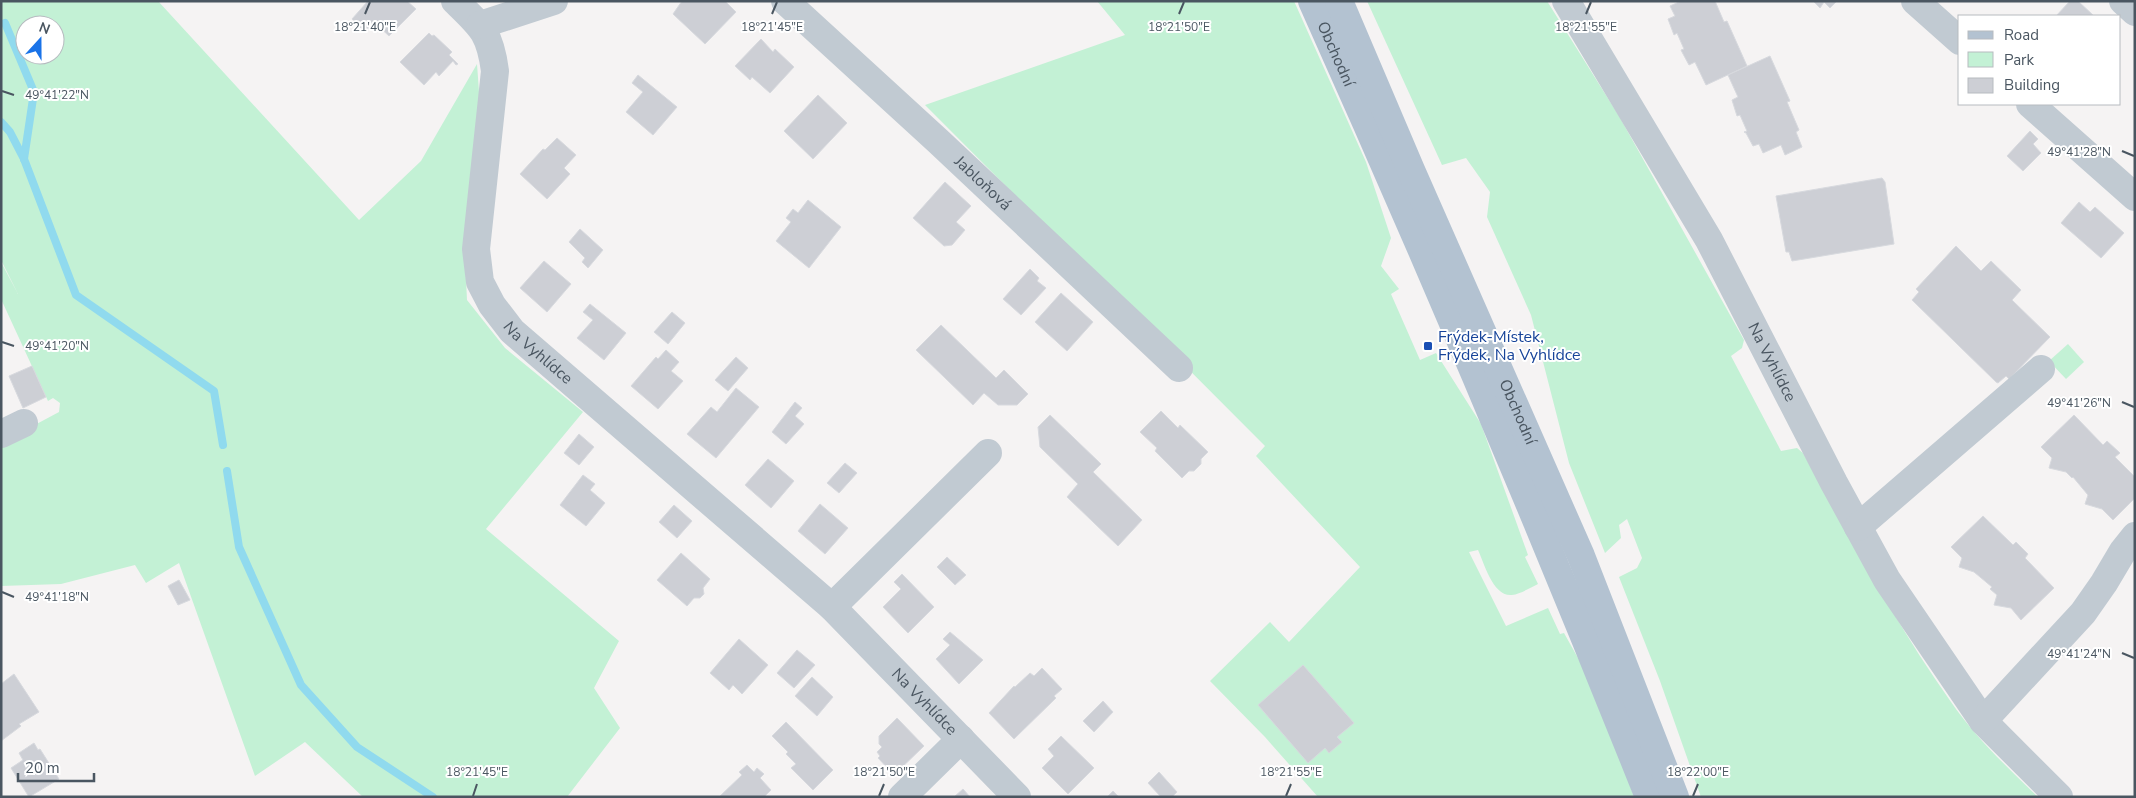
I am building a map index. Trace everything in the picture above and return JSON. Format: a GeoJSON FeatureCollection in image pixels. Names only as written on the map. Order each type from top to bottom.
{"type":"FeatureCollection","features":[{"type":"Feature","properties":{"kind":"main road","name":"Obchodní"},"geometry":{"type":"LineString","coordinates":[[1312,1],[1391,177],[1555,562],[1649,797]]}},
{"type":"Feature","properties":{"kind":"main road","name":"Obchodní"},"geometry":{"type":"LineString","coordinates":[[1339,1],[1411,170],[1581,556],[1676,797]]}},
{"type":"Feature","properties":{"kind":"street","name":"Na Vyhlídce"},"geometry":{"type":"LineString","coordinates":[[455,1],[480,25],[492,46],[495,71],[476,249],[480,282],[492,304],[512,332],[832,607],[1017,797]]}},
{"type":"Feature","properties":{"kind":"street"},"geometry":{"type":"LineString","coordinates":[[480,25],[554,1]]}},
{"type":"Feature","properties":{"kind":"street","name":"Jabloňová"},"geometry":{"type":"LineString","coordinates":[[785,1],[1179,368]]}},
{"type":"Feature","properties":{"kind":"street","name":"Na Vyhlídce"},"geometry":{"type":"LineString","coordinates":[[1566,1],[1709,240],[1887,580],[1983,721],[2059,797]]}},
{"type":"Feature","properties":{"kind":"street"},"geometry":{"type":"LineString","coordinates":[[1916,1],[1958,39]]}},
{"type":"Feature","properties":{"kind":"street"},"geometry":{"type":"LineString","coordinates":[[2124,1],[2135,12]]}},
{"type":"Feature","properties":{"kind":"street"},"geometry":{"type":"LineString","coordinates":[[2031,105],[2135,197]]}},
{"type":"Feature","properties":{"kind":"street"},"geometry":{"type":"LineString","coordinates":[[1858,527],[2041,369]]}},
{"type":"Feature","properties":{"kind":"street"},"geometry":{"type":"LineString","coordinates":[[832,607],[988,453]]}},
{"type":"Feature","properties":{"kind":"street"},"geometry":{"type":"LineString","coordinates":[[1983,721],[2083,613],[2123,551],[2135,536]]}},
{"type":"Feature","properties":{"kind":"street"},"geometry":{"type":"LineString","coordinates":[[902,797],[961,739]]}},
{"type":"Feature","properties":{"kind":"green space"},"geometry":{"type":"Polygon","coordinates":[[[1,1],[158,1],[359,220],[421,161],[477,64],[481,119],[465,258],[467,300],[505,348],[583,412],[486,529],[619,641],[594,688],[620,728],[567,797],[363,797],[305,742],[255,776],[179,563],[146,583],[135,565],[61,584],[1,586],[1,443],[59,412],[60,403],[53,398],[48,401],[1,299],[1,262],[18,294],[1,260],[1,1]]]}},
{"type":"Feature","properties":{"kind":"green space"},"geometry":{"type":"Polygon","coordinates":[[[1097,1],[1294,1],[1366,162],[1391,238],[1381,266],[1399,289],[1391,294],[1420,360],[1436,353],[1481,424],[1528,555],[1525,557],[1538,584],[1512,595],[1505,594],[1494,585],[1478,550],[1469,552],[1506,626],[1548,608],[1560,634],[1564,633],[1597,692],[1634,797],[1318,797],[1265,737],[1210,681],[1270,622],[1289,642],[1360,567],[1256,456],[1265,446],[925,105],[1125,35],[1097,1]]]}},
{"type":"Feature","properties":{"kind":"green space"},"geometry":{"type":"Polygon","coordinates":[[[1367,1],[1547,1],[1619,116],[1744,340],[1742,348],[1731,356],[1781,451],[1797,448],[1803,453],[1874,579],[1930,672],[1970,727],[2038,797],[1701,797],[1660,681],[1619,577],[1637,568],[1642,558],[1627,519],[1619,525],[1621,538],[1605,553],[1569,463],[1531,315],[1487,217],[1490,192],[1466,158],[1442,165],[1367,1]]]}},
{"type":"Feature","properties":{"kind":"green space"},"geometry":{"type":"Polygon","coordinates":[[[2068,344],[2084,362],[2066,379],[2049,361],[2068,344]]]}},
{"type":"Feature","properties":{"kind":"building"},"geometry":{"type":"Polygon","coordinates":[[[368,1],[407,1],[416,9],[389,36],[374,22],[365,32],[352,19],[368,1]]]}},
{"type":"Feature","properties":{"kind":"building"},"geometry":{"type":"Polygon","coordinates":[[[682,1],[725,1],[736,12],[705,44],[673,14],[682,1]]]}},
{"type":"Feature","properties":{"kind":"building"},"geometry":{"type":"Polygon","coordinates":[[[1681,1],[1715,1],[1724,22],[1727,21],[1747,66],[1706,85],[1695,62],[1689,65],[1681,50],[1684,49],[1677,33],[1674,35],[1668,19],[1675,16],[1670,6],[1681,1]]]}},
{"type":"Feature","properties":{"kind":"building"},"geometry":{"type":"Polygon","coordinates":[[[1813,1],[1837,1],[1830,8],[1824,2],[1820,8],[1813,1]]]}},
{"type":"Feature","properties":{"kind":"building"},"geometry":{"type":"Polygon","coordinates":[[[2070,1],[2078,1],[2093,15],[2057,15],[2070,1]]]}},
{"type":"Feature","properties":{"kind":"building"},"geometry":{"type":"Polygon","coordinates":[[[429,33],[432,36],[434,35],[452,52],[449,55],[458,64],[456,65],[453,61],[439,76],[436,72],[424,85],[400,62],[429,33]]]}},
{"type":"Feature","properties":{"kind":"building"},"geometry":{"type":"Polygon","coordinates":[[[761,39],[773,52],[775,49],[794,67],[770,93],[752,77],[750,80],[735,66],[761,39]]]}},
{"type":"Feature","properties":{"kind":"building"},"geometry":{"type":"Polygon","coordinates":[[[1770,56],[1790,101],[1787,102],[1799,130],[1796,132],[1802,147],[1785,155],[1781,145],[1763,153],[1759,144],[1753,146],[1744,132],[1747,131],[1740,115],[1737,116],[1732,100],[1738,97],[1728,75],[1770,56]]]}},
{"type":"Feature","properties":{"kind":"building"},"geometry":{"type":"Polygon","coordinates":[[[638,75],[677,107],[653,135],[626,112],[643,92],[632,83],[638,75]]]}},
{"type":"Feature","properties":{"kind":"building"},"geometry":{"type":"Polygon","coordinates":[[[818,95],[847,123],[813,159],[784,131],[818,95]]]}},
{"type":"Feature","properties":{"kind":"building"},"geometry":{"type":"Polygon","coordinates":[[[2030,131],[2038,139],[2033,144],[2041,153],[2023,171],[2007,156],[2030,131]]]}},
{"type":"Feature","properties":{"kind":"building"},"geometry":{"type":"Polygon","coordinates":[[[557,138],[576,155],[564,168],[570,174],[547,199],[520,174],[543,149],[545,150],[557,138]]]}},
{"type":"Feature","properties":{"kind":"building"},"geometry":{"type":"Polygon","coordinates":[[[1882,178],[1885,182],[1894,244],[1792,261],[1789,252],[1786,252],[1776,196],[1882,178]]]}},
{"type":"Feature","properties":{"kind":"building"},"geometry":{"type":"Polygon","coordinates":[[[945,182],[971,206],[956,222],[965,230],[952,245],[944,246],[913,218],[945,182]]]}},
{"type":"Feature","properties":{"kind":"building"},"geometry":{"type":"Polygon","coordinates":[[[808,200],[841,227],[809,268],[776,241],[791,222],[786,218],[793,209],[798,213],[808,200]]]}},
{"type":"Feature","properties":{"kind":"building"},"geometry":{"type":"Polygon","coordinates":[[[2079,202],[2090,212],[2095,207],[2124,233],[2101,258],[2061,223],[2079,202]]]}},
{"type":"Feature","properties":{"kind":"building"},"geometry":{"type":"Polygon","coordinates":[[[580,229],[603,250],[588,268],[582,262],[585,258],[569,242],[580,229]]]}},
{"type":"Feature","properties":{"kind":"building"},"geometry":{"type":"Polygon","coordinates":[[[1956,246],[1981,271],[1991,261],[2021,290],[2012,300],[2050,337],[2009,379],[2006,376],[1998,383],[1912,300],[1919,292],[1916,289],[1956,246]]]}},
{"type":"Feature","properties":{"kind":"building"},"geometry":{"type":"Polygon","coordinates":[[[544,261],[571,284],[547,312],[520,288],[544,261]]]}},
{"type":"Feature","properties":{"kind":"building"},"geometry":{"type":"Polygon","coordinates":[[[1030,269],[1039,278],[1037,281],[1046,288],[1021,315],[1003,299],[1030,269]]]}},
{"type":"Feature","properties":{"kind":"building"},"geometry":{"type":"Polygon","coordinates":[[[1061,293],[1093,322],[1067,351],[1035,322],[1061,293]]]}},
{"type":"Feature","properties":{"kind":"building"},"geometry":{"type":"Polygon","coordinates":[[[590,304],[626,333],[604,360],[577,338],[593,320],[583,312],[590,304]]]}},
{"type":"Feature","properties":{"kind":"building"},"geometry":{"type":"Polygon","coordinates":[[[672,312],[685,323],[668,344],[654,332],[672,312]]]}},
{"type":"Feature","properties":{"kind":"building"},"geometry":{"type":"Polygon","coordinates":[[[941,325],[996,378],[1004,370],[1028,394],[1017,405],[998,405],[984,393],[973,405],[916,350],[941,325]]]}},
{"type":"Feature","properties":{"kind":"building"},"geometry":{"type":"Polygon","coordinates":[[[666,350],[679,362],[671,371],[683,381],[658,409],[631,386],[656,357],[658,359],[666,350]]]}},
{"type":"Feature","properties":{"kind":"building"},"geometry":{"type":"Polygon","coordinates":[[[736,357],[748,368],[728,391],[715,380],[736,357]]]}},
{"type":"Feature","properties":{"kind":"building"},"geometry":{"type":"Polygon","coordinates":[[[32,366],[46,397],[23,408],[9,376],[32,366]]]}},
{"type":"Feature","properties":{"kind":"building"},"geometry":{"type":"Polygon","coordinates":[[[736,388],[759,407],[716,458],[687,434],[711,407],[717,412],[736,388]]]}},
{"type":"Feature","properties":{"kind":"building"},"geometry":{"type":"Polygon","coordinates":[[[795,402],[802,408],[795,416],[804,424],[786,444],[772,432],[795,402]]]}},
{"type":"Feature","properties":{"kind":"building"},"geometry":{"type":"Polygon","coordinates":[[[1161,411],[1178,428],[1180,425],[1208,452],[1194,471],[1189,471],[1182,478],[1155,451],[1157,448],[1140,432],[1161,411]]]}},
{"type":"Feature","properties":{"kind":"building"},"geometry":{"type":"Polygon","coordinates":[[[1050,415],[1101,464],[1093,472],[1142,520],[1118,546],[1067,497],[1078,484],[1040,447],[1038,427],[1050,415]]]}},
{"type":"Feature","properties":{"kind":"building"},"geometry":{"type":"Polygon","coordinates":[[[2074,415],[2103,445],[2107,441],[2120,453],[2115,457],[2135,477],[2135,498],[2113,520],[2102,509],[2085,504],[2088,495],[2073,477],[2066,472],[2049,468],[2052,458],[2041,447],[2074,415]]]}},
{"type":"Feature","properties":{"kind":"building"},"geometry":{"type":"Polygon","coordinates":[[[579,434],[594,447],[579,465],[564,453],[579,434]]]}},
{"type":"Feature","properties":{"kind":"building"},"geometry":{"type":"Polygon","coordinates":[[[768,459],[794,481],[771,508],[745,485],[768,459]]]}},
{"type":"Feature","properties":{"kind":"building"},"geometry":{"type":"Polygon","coordinates":[[[845,463],[857,473],[839,493],[827,483],[845,463]]]}},
{"type":"Feature","properties":{"kind":"building"},"geometry":{"type":"Polygon","coordinates":[[[583,475],[595,484],[590,490],[605,503],[586,526],[560,505],[583,475]]]}},
{"type":"Feature","properties":{"kind":"building"},"geometry":{"type":"Polygon","coordinates":[[[820,504],[848,528],[825,554],[798,531],[820,504]]]}},
{"type":"Feature","properties":{"kind":"building"},"geometry":{"type":"Polygon","coordinates":[[[674,505],[692,521],[677,538],[659,522],[674,505]]]}},
{"type":"Feature","properties":{"kind":"building"},"geometry":{"type":"Polygon","coordinates":[[[1983,516],[2013,545],[2016,542],[2028,554],[2025,558],[2054,588],[2021,620],[2011,608],[1994,605],[1997,595],[1990,589],[1992,587],[1974,572],[1959,567],[1962,558],[1951,547],[1983,516]]]}},
{"type":"Feature","properties":{"kind":"building"},"geometry":{"type":"Polygon","coordinates":[[[681,553],[710,579],[703,588],[704,594],[700,598],[694,598],[687,606],[657,580],[681,553]]]}},
{"type":"Feature","properties":{"kind":"building"},"geometry":{"type":"Polygon","coordinates":[[[947,557],[966,575],[955,585],[937,567],[947,557]]]}},
{"type":"Feature","properties":{"kind":"building"},"geometry":{"type":"Polygon","coordinates":[[[902,574],[934,607],[908,633],[883,607],[901,589],[894,582],[902,574]]]}},
{"type":"Feature","properties":{"kind":"building"},"geometry":{"type":"Polygon","coordinates":[[[179,580],[190,600],[178,605],[168,586],[179,580]]]}},
{"type":"Feature","properties":{"kind":"building"},"geometry":{"type":"Polygon","coordinates":[[[950,632],[983,660],[959,684],[936,659],[950,645],[943,639],[950,632]]]}},
{"type":"Feature","properties":{"kind":"building"},"geometry":{"type":"Polygon","coordinates":[[[739,639],[768,665],[742,694],[733,685],[729,690],[710,673],[739,639]]]}},
{"type":"Feature","properties":{"kind":"building"},"geometry":{"type":"Polygon","coordinates":[[[797,650],[815,665],[794,688],[777,673],[797,650]]]}},
{"type":"Feature","properties":{"kind":"building"},"geometry":{"type":"Polygon","coordinates":[[[1303,665],[1354,723],[1337,737],[1342,742],[1329,753],[1325,748],[1308,763],[1258,705],[1303,665]]]}},
{"type":"Feature","properties":{"kind":"building"},"geometry":{"type":"Polygon","coordinates":[[[1042,668],[1062,689],[1054,696],[1056,698],[1014,739],[989,713],[1014,686],[1030,673],[1034,676],[1042,668]]]}},
{"type":"Feature","properties":{"kind":"building"},"geometry":{"type":"Polygon","coordinates":[[[14,674],[39,712],[19,724],[21,726],[1,741],[1,684],[14,674]]]}},
{"type":"Feature","properties":{"kind":"building"},"geometry":{"type":"Polygon","coordinates":[[[812,677],[833,697],[817,716],[795,696],[812,677]]]}},
{"type":"Feature","properties":{"kind":"building"},"geometry":{"type":"Polygon","coordinates":[[[1103,701],[1113,712],[1094,732],[1083,721],[1103,701]]]}},
{"type":"Feature","properties":{"kind":"building"},"geometry":{"type":"Polygon","coordinates":[[[897,718],[924,746],[894,775],[878,758],[880,756],[877,752],[882,747],[879,744],[879,736],[897,718]]]}},
{"type":"Feature","properties":{"kind":"building"},"geometry":{"type":"Polygon","coordinates":[[[786,722],[833,770],[813,790],[791,768],[796,764],[786,754],[788,752],[772,736],[786,722]]]}},
{"type":"Feature","properties":{"kind":"building"},"geometry":{"type":"Polygon","coordinates":[[[1061,736],[1094,768],[1068,794],[1042,768],[1054,756],[1048,749],[1061,736]]]}},
{"type":"Feature","properties":{"kind":"building"},"geometry":{"type":"Polygon","coordinates":[[[34,743],[38,750],[40,749],[59,779],[29,797],[11,768],[23,760],[19,753],[34,743]]]}},
{"type":"Feature","properties":{"kind":"building"},"geometry":{"type":"Polygon","coordinates":[[[747,765],[754,772],[757,768],[764,774],[760,778],[771,790],[764,797],[719,797],[742,775],[739,772],[747,765]]]}},
{"type":"Feature","properties":{"kind":"building"},"geometry":{"type":"Polygon","coordinates":[[[1159,772],[1177,792],[1172,797],[1161,797],[1148,783],[1159,772]]]}},
{"type":"Feature","properties":{"kind":"building"},"geometry":{"type":"Polygon","coordinates":[[[963,789],[970,797],[954,797],[963,789]]]}},
{"type":"Feature","properties":{"kind":"building"},"geometry":{"type":"Polygon","coordinates":[[[1113,791],[1119,797],[1107,797],[1113,791]]]}},
{"type":"Feature","properties":{"kind":"waterway"},"geometry":{"type":"LineString","coordinates":[[5,23],[34,92],[24,159]]}},
{"type":"Feature","properties":{"kind":"waterway"},"geometry":{"type":"LineString","coordinates":[[1,122],[10,132],[24,159],[76,295],[214,391],[223,445]]}},
{"type":"Feature","properties":{"kind":"waterway"},"geometry":{"type":"LineString","coordinates":[[227,471],[239,547],[301,685],[357,747],[433,797]]}},
{"type":"Feature","properties":{"kind":"place","name":"Frýdek-Místek, Frýdek, Na Vyhlídce"},"geometry":{"type":"Point","coordinates":[1428,346]}}]}
